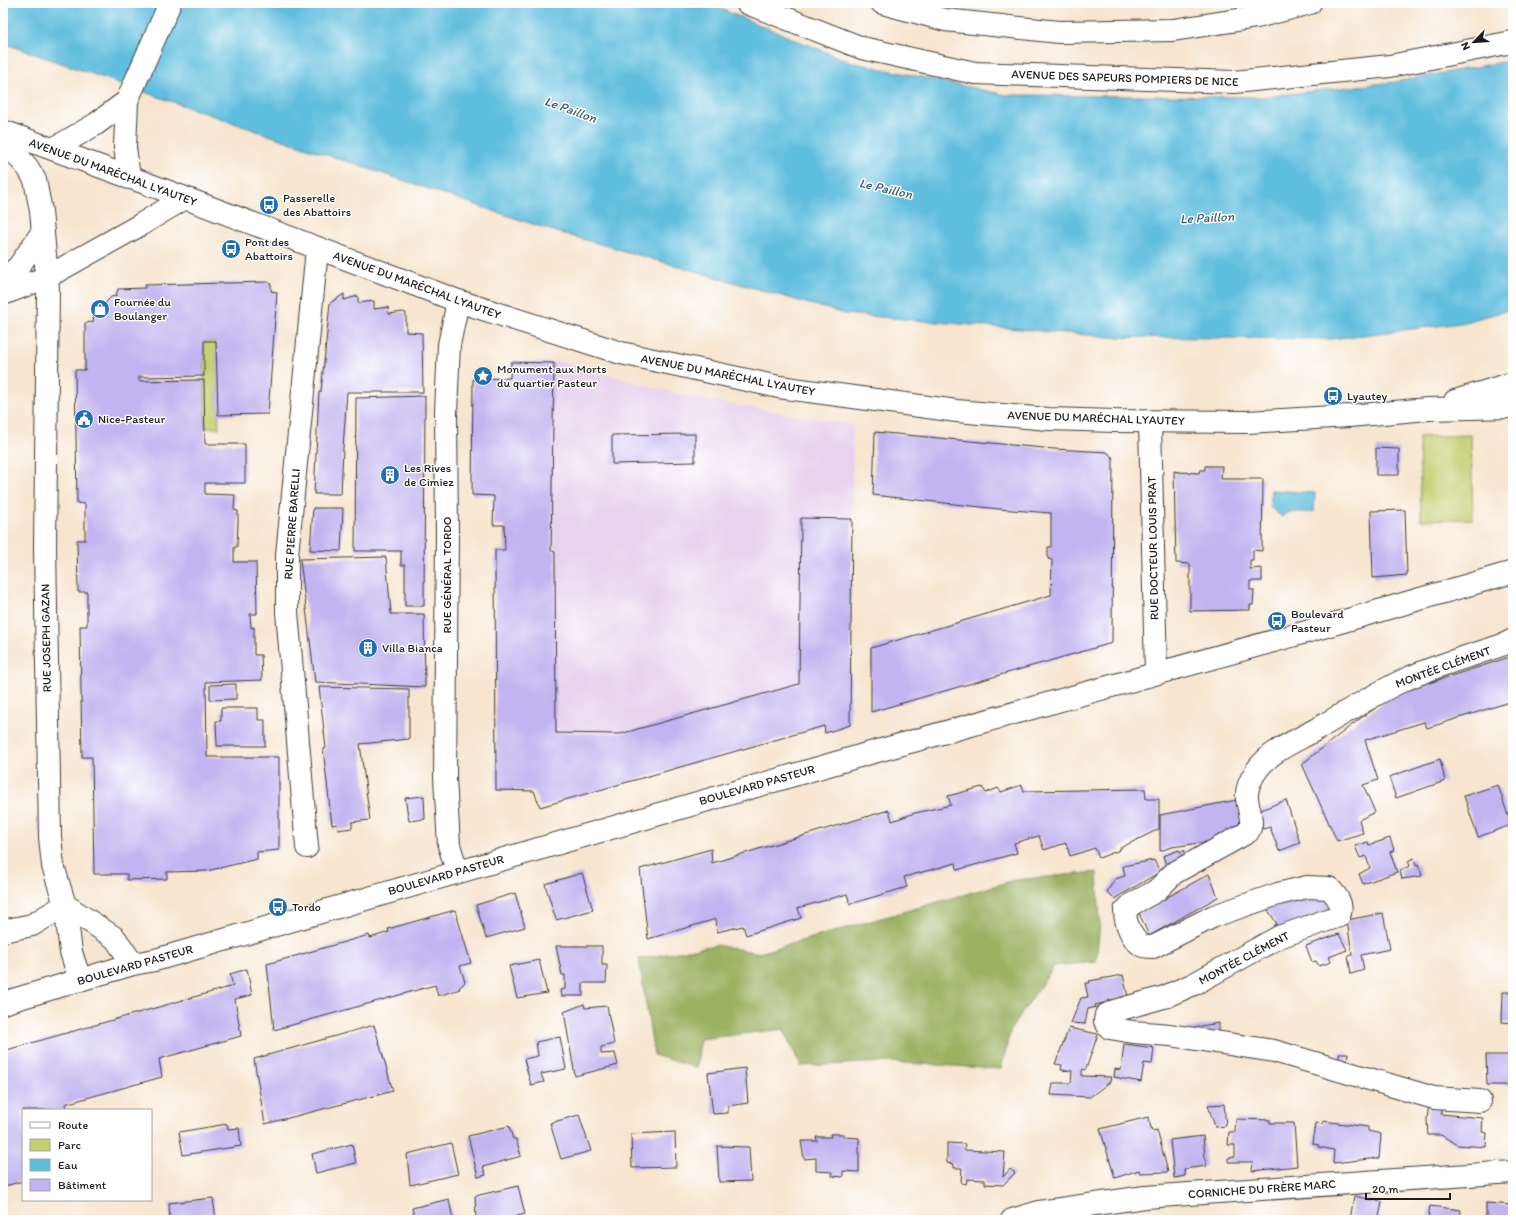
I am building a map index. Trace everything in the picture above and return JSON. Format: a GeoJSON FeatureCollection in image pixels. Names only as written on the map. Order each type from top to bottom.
{"type":"FeatureCollection","features":[{"type":"Feature","properties":{"kind":"street"},"geometry":{"type":"LineString","coordinates":[[130,178],[125,137],[126,101],[170,3]]}},
{"type":"Feature","properties":{"kind":"street","name":"AVENUE DES SAPEURS POMPIERS DE NICE"},"geometry":{"type":"LineString","coordinates":[[747,3],[862,48],[983,74],[1234,82],[1390,66],[1512,42]]}},
{"type":"Feature","properties":{"kind":"street"},"geometry":{"type":"LineString","coordinates":[[882,3],[945,20],[1063,32],[1173,30],[1257,17],[1310,3]]}},
{"type":"Feature","properties":{"kind":"street"},"geometry":{"type":"LineString","coordinates":[[53,150],[96,124],[126,101]]}},
{"type":"Feature","properties":{"kind":"street","name":"AVENUE DU MARÉCHAL LYAUTEY"},"geometry":{"type":"LineString","coordinates":[[3,131],[185,198],[458,302],[621,353],[778,387],[957,411],[1048,419],[1150,422],[1247,422],[1348,416],[1428,409],[1513,407]]}},
{"type":"Feature","properties":{"kind":"street","name":"RUE JOSEPH GAZAN"},"geometry":{"type":"LineString","coordinates":[[3,139],[28,168],[35,180],[43,231],[48,297],[45,547],[50,837],[53,866],[65,905],[70,952],[80,980]]}},
{"type":"Feature","properties":{"kind":"street"},"geometry":{"type":"LineString","coordinates":[[3,294],[47,277],[185,198]]}},
{"type":"Feature","properties":{"kind":"street"},"geometry":{"type":"LineString","coordinates":[[3,281],[19,266],[43,231]]}},
{"type":"Feature","properties":{"kind":"street","name":"RUE PIERRE BARELLI"},"geometry":{"type":"LineString","coordinates":[[307,847],[287,612],[287,555],[316,249]]}},
{"type":"Feature","properties":{"kind":"street","name":"RUE GÉNÉRAL TORDO"},"geometry":{"type":"LineString","coordinates":[[457,871],[449,845],[444,778],[447,541],[446,412],[449,345],[458,302]]}},
{"type":"Feature","properties":{"kind":"street"},"geometry":{"type":"LineString","coordinates":[[1428,409],[1513,382]]}},
{"type":"Feature","properties":{"kind":"street","name":"RUE DOCTEUR LOUIS PRAT"},"geometry":{"type":"LineString","coordinates":[[1150,422],[1156,673]]}},
{"type":"Feature","properties":{"kind":"street","name":"BOULEVARD PASTEUR"},"geometry":{"type":"LineString","coordinates":[[3,1003],[133,964],[155,960],[457,871],[863,755],[1156,673],[1512,577]]}},
{"type":"Feature","properties":{"kind":"street","name":"MONTÉE CLÉMENT"},"geometry":{"type":"LineString","coordinates":[[1480,1101],[1434,1098],[1274,1051],[1170,1035],[1133,1032],[1110,1028],[1105,1021],[1106,1015],[1114,1011],[1164,997],[1194,984],[1279,937],[1339,916],[1341,912],[1338,898],[1329,888],[1307,888],[1278,894],[1214,916],[1153,947],[1142,946],[1134,938],[1125,918],[1125,911],[1132,904],[1156,890],[1174,873],[1248,832],[1251,824],[1246,797],[1250,783],[1260,765],[1280,748],[1314,731],[1372,696],[1403,680],[1513,640]]}},
{"type":"Feature","properties":{"kind":"street"},"geometry":{"type":"LineString","coordinates":[[3,931],[32,925],[65,905],[115,938],[133,964]]}},
{"type":"Feature","properties":{"kind":"street","name":"CORNICHE DU FRÈRE MARC"},"geometry":{"type":"LineString","coordinates":[[1012,1220],[1039,1212],[1145,1197],[1513,1172]]}},
{"type":"Feature","properties":{"kind":"shaded area"},"geometry":{"type":"Polygon","coordinates":[[[554,360],[693,398],[853,425],[852,519],[801,518],[799,684],[620,734],[556,733],[555,552],[551,551],[554,360]]]}},
{"type":"Feature","properties":{"kind":"green space"},"geometry":{"type":"Polygon","coordinates":[[[204,341],[216,341],[219,428],[205,428],[204,341]]]}},
{"type":"Feature","properties":{"kind":"green space"},"geometry":{"type":"Polygon","coordinates":[[[1471,435],[1473,519],[1421,520],[1419,437],[1471,435]]]}},
{"type":"Feature","properties":{"kind":"green space"},"geometry":{"type":"Polygon","coordinates":[[[1097,872],[1100,923],[1096,962],[1054,966],[1011,1029],[1001,1069],[889,1062],[801,1066],[783,1029],[700,1039],[697,1068],[654,1055],[639,959],[716,945],[759,953],[1015,880],[1097,872]]]}},
{"type":"Feature","properties":{"kind":"water","name":"Le Paillon"},"geometry":{"type":"Polygon","coordinates":[[[3,3],[706,3],[850,62],[1006,95],[1262,97],[1394,82],[1513,60],[1513,309],[1461,323],[1331,339],[1111,337],[845,314],[547,229],[3,43],[3,3]]]}},
{"type":"Feature","properties":{"kind":"water"},"geometry":{"type":"Polygon","coordinates":[[[1271,490],[1315,493],[1314,512],[1289,512],[1282,517],[1270,507],[1271,490]]]}},
{"type":"Feature","properties":{"kind":"building"},"geometry":{"type":"Polygon","coordinates":[[[268,282],[271,284],[271,291],[277,292],[268,414],[218,415],[216,341],[204,341],[204,376],[139,377],[139,381],[204,380],[205,444],[245,444],[245,483],[205,483],[205,494],[235,495],[234,510],[238,511],[238,521],[237,547],[234,547],[234,562],[256,562],[257,614],[250,614],[251,628],[254,627],[254,655],[261,655],[262,680],[206,682],[207,757],[279,757],[279,850],[257,852],[257,859],[207,871],[167,872],[167,879],[127,880],[127,874],[94,874],[92,757],[82,757],[80,626],[87,626],[87,592],[78,592],[77,540],[85,540],[85,504],[77,503],[75,370],[85,370],[85,323],[93,322],[94,315],[111,297],[116,296],[118,289],[145,288],[145,285],[268,282]]]}},
{"type":"Feature","properties":{"kind":"building"},"geometry":{"type":"Polygon","coordinates":[[[344,294],[344,300],[358,296],[358,303],[374,301],[374,309],[388,307],[389,314],[402,312],[406,313],[406,332],[422,333],[423,392],[347,392],[341,494],[314,494],[319,392],[321,392],[330,303],[344,294]]]}},
{"type":"Feature","properties":{"kind":"building"},"geometry":{"type":"Polygon","coordinates":[[[511,362],[554,363],[551,551],[555,552],[556,733],[620,734],[799,684],[801,518],[852,519],[850,725],[825,733],[824,726],[540,807],[534,791],[496,790],[495,550],[505,550],[504,525],[493,525],[494,496],[472,495],[473,379],[510,378],[511,362]]]}},
{"type":"Feature","properties":{"kind":"building","name":"Les Rives de Cimiez"},"geometry":{"type":"Polygon","coordinates":[[[425,396],[424,606],[405,606],[405,565],[401,565],[401,551],[355,551],[356,398],[425,396]]]}},
{"type":"Feature","properties":{"kind":"building"},"geometry":{"type":"Polygon","coordinates":[[[875,432],[1054,449],[1107,452],[1113,458],[1112,643],[871,712],[871,648],[1051,595],[1052,560],[1048,559],[1048,547],[1051,547],[1051,513],[999,509],[873,495],[875,432]]]}},
{"type":"Feature","properties":{"kind":"building"},"geometry":{"type":"Polygon","coordinates":[[[695,434],[695,462],[612,464],[612,435],[695,434]]]}},
{"type":"Feature","properties":{"kind":"building"},"geometry":{"type":"Polygon","coordinates":[[[1376,448],[1399,449],[1399,475],[1376,475],[1376,448]]]}},
{"type":"Feature","properties":{"kind":"building"},"geometry":{"type":"Polygon","coordinates":[[[1205,466],[1222,466],[1221,479],[1263,479],[1262,551],[1253,550],[1253,560],[1250,560],[1250,569],[1262,568],[1262,581],[1250,581],[1250,590],[1254,590],[1253,605],[1250,605],[1250,610],[1190,611],[1190,564],[1176,563],[1174,471],[1199,473],[1200,470],[1205,470],[1205,466]]]}},
{"type":"Feature","properties":{"kind":"building"},"geometry":{"type":"Polygon","coordinates":[[[313,508],[343,508],[341,551],[310,550],[313,508]]]}},
{"type":"Feature","properties":{"kind":"building"},"geometry":{"type":"Polygon","coordinates":[[[1405,510],[1407,575],[1373,578],[1371,511],[1405,510]]]}},
{"type":"Feature","properties":{"kind":"building","name":"Villa Bianca"},"geometry":{"type":"Polygon","coordinates":[[[386,557],[391,614],[424,614],[425,687],[315,682],[300,559],[386,557]]]}},
{"type":"Feature","properties":{"kind":"building"},"geometry":{"type":"Polygon","coordinates":[[[1513,656],[1513,701],[1427,728],[1424,722],[1365,740],[1378,780],[1363,785],[1375,812],[1359,820],[1363,833],[1337,841],[1302,764],[1358,720],[1396,694],[1428,677],[1429,683],[1513,656]]]}},
{"type":"Feature","properties":{"kind":"building"},"geometry":{"type":"Polygon","coordinates":[[[236,684],[236,699],[210,700],[210,685],[236,684]]]}},
{"type":"Feature","properties":{"kind":"building"},"geometry":{"type":"Polygon","coordinates":[[[319,687],[409,689],[409,739],[360,744],[370,820],[352,822],[352,828],[338,830],[337,824],[332,825],[323,749],[326,748],[319,687]]]}},
{"type":"Feature","properties":{"kind":"building"},"geometry":{"type":"Polygon","coordinates":[[[221,708],[258,708],[258,720],[265,720],[265,746],[217,746],[216,721],[221,721],[221,708]]]}},
{"type":"Feature","properties":{"kind":"building"},"geometry":{"type":"Polygon","coordinates":[[[1440,759],[1445,781],[1396,798],[1389,777],[1440,759]]]}},
{"type":"Feature","properties":{"kind":"building"},"geometry":{"type":"Polygon","coordinates":[[[1022,785],[1024,791],[1145,789],[1146,799],[1159,799],[1159,829],[1120,848],[1120,850],[1099,858],[1095,848],[1070,856],[1066,843],[1044,850],[1039,836],[1014,843],[1017,853],[957,870],[956,863],[904,877],[907,887],[850,904],[847,894],[798,908],[801,918],[746,935],[743,926],[717,932],[716,919],[648,939],[640,869],[711,849],[712,863],[889,810],[892,821],[915,813],[951,805],[948,796],[982,787],[986,793],[998,788],[1001,792],[1022,785]]]}},
{"type":"Feature","properties":{"kind":"building"},"geometry":{"type":"Polygon","coordinates":[[[1498,785],[1511,825],[1478,837],[1464,796],[1498,785]]]}},
{"type":"Feature","properties":{"kind":"building"},"geometry":{"type":"Polygon","coordinates":[[[424,796],[425,819],[409,821],[405,798],[424,796]]]}},
{"type":"Feature","properties":{"kind":"building"},"geometry":{"type":"Polygon","coordinates":[[[1237,800],[1242,822],[1238,830],[1207,846],[1206,842],[1172,847],[1160,851],[1160,815],[1237,800]]]}},
{"type":"Feature","properties":{"kind":"building"},"geometry":{"type":"Polygon","coordinates":[[[1286,800],[1300,843],[1279,851],[1270,827],[1263,829],[1256,812],[1286,800]]]}},
{"type":"Feature","properties":{"kind":"building"},"geometry":{"type":"Polygon","coordinates":[[[1390,838],[1394,850],[1390,852],[1397,872],[1363,884],[1359,874],[1370,868],[1366,856],[1360,858],[1355,846],[1368,842],[1369,845],[1390,838]]]}},
{"type":"Feature","properties":{"kind":"building"},"geometry":{"type":"Polygon","coordinates":[[[1179,850],[1180,852],[1184,850],[1187,857],[1167,868],[1163,856],[1179,850]]]}},
{"type":"Feature","properties":{"kind":"building"},"geometry":{"type":"Polygon","coordinates":[[[1414,858],[1416,865],[1418,864],[1422,876],[1402,879],[1400,870],[1410,866],[1408,861],[1414,858]]]}},
{"type":"Feature","properties":{"kind":"building"},"geometry":{"type":"Polygon","coordinates":[[[1154,860],[1160,872],[1114,899],[1107,892],[1115,879],[1125,876],[1123,866],[1154,860]]]}},
{"type":"Feature","properties":{"kind":"building"},"geometry":{"type":"Polygon","coordinates":[[[582,873],[593,910],[556,920],[545,884],[582,873]]]}},
{"type":"Feature","properties":{"kind":"building"},"geometry":{"type":"Polygon","coordinates":[[[1209,874],[1218,897],[1149,936],[1139,913],[1209,874]]]}},
{"type":"Feature","properties":{"kind":"building"},"geometry":{"type":"Polygon","coordinates":[[[515,893],[525,927],[486,938],[476,905],[515,893]]]}},
{"type":"Feature","properties":{"kind":"building"},"geometry":{"type":"Polygon","coordinates":[[[1325,897],[1332,913],[1278,934],[1273,926],[1277,924],[1266,907],[1293,898],[1325,897]]]}},
{"type":"Feature","properties":{"kind":"building"},"geometry":{"type":"Polygon","coordinates":[[[455,910],[471,963],[460,966],[465,982],[459,988],[460,989],[438,996],[435,985],[274,1030],[267,964],[369,935],[370,938],[389,932],[388,929],[455,910]]]}},
{"type":"Feature","properties":{"kind":"building"},"geometry":{"type":"Polygon","coordinates":[[[1383,913],[1390,949],[1361,955],[1364,970],[1351,974],[1348,956],[1352,955],[1347,920],[1383,913]]]}},
{"type":"Feature","properties":{"kind":"building"},"geometry":{"type":"Polygon","coordinates":[[[1339,934],[1347,950],[1329,957],[1331,962],[1319,966],[1316,961],[1312,962],[1306,946],[1339,934]]]}},
{"type":"Feature","properties":{"kind":"building"},"geometry":{"type":"Polygon","coordinates":[[[556,946],[602,946],[602,965],[607,965],[606,983],[583,983],[583,996],[561,996],[560,990],[565,989],[565,975],[562,975],[556,946]]]}},
{"type":"Feature","properties":{"kind":"building"},"geometry":{"type":"Polygon","coordinates":[[[539,960],[547,993],[517,998],[509,966],[539,960]]]}},
{"type":"Feature","properties":{"kind":"building"},"geometry":{"type":"Polygon","coordinates":[[[247,969],[252,995],[235,999],[241,1036],[159,1059],[162,1077],[65,1104],[67,1109],[22,1109],[22,1181],[5,1186],[3,1178],[3,1051],[233,986],[230,974],[247,969]]]}},
{"type":"Feature","properties":{"kind":"building"},"geometry":{"type":"Polygon","coordinates":[[[1123,975],[1128,997],[1095,1005],[1096,1007],[1088,1009],[1085,1024],[1071,1023],[1081,998],[1088,997],[1085,983],[1123,975]]]}},
{"type":"Feature","properties":{"kind":"building"},"geometry":{"type":"Polygon","coordinates":[[[1503,992],[1513,992],[1513,1023],[1502,1022],[1503,992]]]}},
{"type":"Feature","properties":{"kind":"building"},"geometry":{"type":"Polygon","coordinates":[[[584,1004],[585,1008],[607,1006],[614,1044],[601,1047],[601,1054],[615,1053],[618,1065],[575,1076],[564,1012],[584,1004]]]}},
{"type":"Feature","properties":{"kind":"building"},"geometry":{"type":"Polygon","coordinates":[[[1219,1023],[1219,1037],[1183,1029],[1219,1023]]]}},
{"type":"Feature","properties":{"kind":"building"},"geometry":{"type":"Polygon","coordinates":[[[374,1025],[393,1091],[265,1124],[254,1059],[374,1025]]]}},
{"type":"Feature","properties":{"kind":"building"},"geometry":{"type":"Polygon","coordinates":[[[1069,1028],[1098,1034],[1086,1069],[1082,1070],[1082,1076],[1111,1077],[1110,1082],[1090,1097],[1051,1095],[1053,1083],[1071,1083],[1072,1071],[1061,1070],[1062,1065],[1055,1064],[1069,1028]]]}},
{"type":"Feature","properties":{"kind":"building"},"geometry":{"type":"Polygon","coordinates":[[[560,1037],[566,1069],[541,1074],[544,1082],[531,1085],[524,1059],[538,1056],[536,1042],[560,1037]]]}},
{"type":"Feature","properties":{"kind":"building"},"geometry":{"type":"Polygon","coordinates":[[[1124,1044],[1154,1048],[1152,1064],[1144,1063],[1141,1082],[1114,1077],[1115,1069],[1121,1070],[1124,1044]]]}},
{"type":"Feature","properties":{"kind":"building"},"geometry":{"type":"Polygon","coordinates":[[[1339,1053],[1348,1053],[1347,1063],[1339,1062],[1339,1053]]]}},
{"type":"Feature","properties":{"kind":"building"},"geometry":{"type":"Polygon","coordinates":[[[1486,1055],[1513,1055],[1513,1085],[1487,1085],[1486,1055]]]}},
{"type":"Feature","properties":{"kind":"building"},"geometry":{"type":"Polygon","coordinates":[[[745,1068],[748,1103],[728,1106],[728,1113],[713,1114],[708,1073],[745,1068]]]}},
{"type":"Feature","properties":{"kind":"building"},"geometry":{"type":"Polygon","coordinates":[[[1224,1104],[1226,1126],[1215,1127],[1208,1105],[1224,1104]]]}},
{"type":"Feature","properties":{"kind":"building"},"geometry":{"type":"Polygon","coordinates":[[[1429,1104],[1441,1105],[1441,1114],[1483,1118],[1482,1132],[1487,1133],[1486,1147],[1457,1145],[1441,1135],[1428,1135],[1427,1119],[1429,1104]]]}},
{"type":"Feature","properties":{"kind":"building"},"geometry":{"type":"Polygon","coordinates":[[[579,1115],[591,1151],[561,1159],[550,1123],[579,1115]]]}},
{"type":"Feature","properties":{"kind":"building"},"geometry":{"type":"Polygon","coordinates":[[[1148,1117],[1152,1131],[1157,1130],[1168,1172],[1140,1173],[1139,1170],[1115,1178],[1100,1129],[1148,1117]]]}},
{"type":"Feature","properties":{"kind":"building"},"geometry":{"type":"Polygon","coordinates":[[[1236,1119],[1270,1120],[1270,1123],[1294,1123],[1297,1166],[1252,1171],[1253,1162],[1228,1162],[1228,1158],[1235,1157],[1235,1145],[1228,1145],[1229,1132],[1235,1132],[1236,1119]]]}},
{"type":"Feature","properties":{"kind":"building"},"geometry":{"type":"Polygon","coordinates":[[[1323,1121],[1368,1127],[1368,1131],[1381,1134],[1379,1158],[1333,1163],[1334,1150],[1319,1147],[1319,1145],[1313,1144],[1316,1123],[1323,1124],[1323,1121]]]}},
{"type":"Feature","properties":{"kind":"building"},"geometry":{"type":"Polygon","coordinates":[[[227,1124],[228,1129],[239,1128],[241,1146],[183,1155],[179,1132],[227,1124]]]}},
{"type":"Feature","properties":{"kind":"building"},"geometry":{"type":"Polygon","coordinates":[[[509,1126],[513,1139],[516,1139],[521,1156],[483,1167],[486,1175],[478,1177],[468,1136],[509,1126]]]}},
{"type":"Feature","properties":{"kind":"building"},"geometry":{"type":"Polygon","coordinates":[[[675,1132],[676,1167],[632,1168],[631,1134],[675,1132]]]}},
{"type":"Feature","properties":{"kind":"building"},"geometry":{"type":"Polygon","coordinates":[[[830,1134],[844,1134],[844,1137],[859,1138],[859,1172],[843,1171],[843,1177],[832,1176],[832,1172],[816,1171],[816,1158],[804,1159],[801,1141],[817,1141],[816,1137],[831,1137],[830,1134]]]}},
{"type":"Feature","properties":{"kind":"building"},"geometry":{"type":"Polygon","coordinates":[[[1203,1136],[1206,1166],[1184,1169],[1185,1176],[1174,1178],[1170,1140],[1203,1136]]]}},
{"type":"Feature","properties":{"kind":"building"},"geometry":{"type":"Polygon","coordinates":[[[451,1143],[458,1174],[410,1185],[407,1154],[451,1143]]]}},
{"type":"Feature","properties":{"kind":"building"},"geometry":{"type":"Polygon","coordinates":[[[947,1143],[965,1144],[964,1150],[1005,1152],[1003,1177],[1010,1169],[1015,1173],[1003,1185],[985,1184],[985,1180],[967,1179],[966,1184],[961,1183],[962,1168],[954,1168],[954,1164],[947,1163],[947,1143]]]}},
{"type":"Feature","properties":{"kind":"building"},"geometry":{"type":"Polygon","coordinates":[[[352,1144],[356,1163],[316,1173],[312,1154],[352,1144]]]}},
{"type":"Feature","properties":{"kind":"building"},"geometry":{"type":"Polygon","coordinates":[[[717,1146],[749,1147],[751,1181],[719,1182],[717,1146]]]}},
{"type":"Feature","properties":{"kind":"building"},"geometry":{"type":"Polygon","coordinates":[[[518,1186],[525,1214],[503,1220],[476,1220],[475,1196],[518,1186]]]}},
{"type":"Feature","properties":{"kind":"building"},"geometry":{"type":"Polygon","coordinates":[[[1354,1196],[1382,1202],[1379,1217],[1388,1220],[1350,1220],[1354,1196]]]}},
{"type":"Feature","properties":{"kind":"building"},"geometry":{"type":"Polygon","coordinates":[[[213,1198],[216,1220],[170,1220],[169,1203],[213,1198]]]}},
{"type":"Feature","properties":{"kind":"building"},"geometry":{"type":"Polygon","coordinates":[[[449,1199],[453,1220],[415,1220],[412,1208],[449,1199]]]}},
{"type":"Feature","properties":{"kind":"building"},"geometry":{"type":"Polygon","coordinates":[[[1486,1203],[1513,1205],[1513,1220],[1486,1220],[1486,1203]]]}},
{"type":"Feature","properties":{"kind":"building"},"geometry":{"type":"Polygon","coordinates":[[[1430,1206],[1461,1210],[1460,1220],[1428,1220],[1430,1206]]]}},
{"type":"Feature","properties":{"kind":"place","name":"Passerelle des Abattoirs"},"geometry":{"type":"Point","coordinates":[269,205]}},
{"type":"Feature","properties":{"kind":"place","name":"Pont des Abattoirs"},"geometry":{"type":"Point","coordinates":[231,249]}},
{"type":"Feature","properties":{"kind":"place","name":"Fournée du Boulanger"},"geometry":{"type":"Point","coordinates":[100,309]}},
{"type":"Feature","properties":{"kind":"place","name":"Monument aux Morts du quartier Pasteur"},"geometry":{"type":"Point","coordinates":[483,376]}},
{"type":"Feature","properties":{"kind":"place","name":"Lyautey"},"geometry":{"type":"Point","coordinates":[1333,396]}},
{"type":"Feature","properties":{"kind":"place","name":"Nice-Pasteur"},"geometry":{"type":"Point","coordinates":[84,419]}},
{"type":"Feature","properties":{"kind":"place","name":"Les Rives de Cimiez"},"geometry":{"type":"Point","coordinates":[390,475]}},
{"type":"Feature","properties":{"kind":"place","name":"Boulevard Pasteur"},"geometry":{"type":"Point","coordinates":[1277,621]}},
{"type":"Feature","properties":{"kind":"place","name":"Villa Bianca"},"geometry":{"type":"Point","coordinates":[368,648]}},
{"type":"Feature","properties":{"kind":"place","name":"Tordo"},"geometry":{"type":"Point","coordinates":[278,907]}}]}
